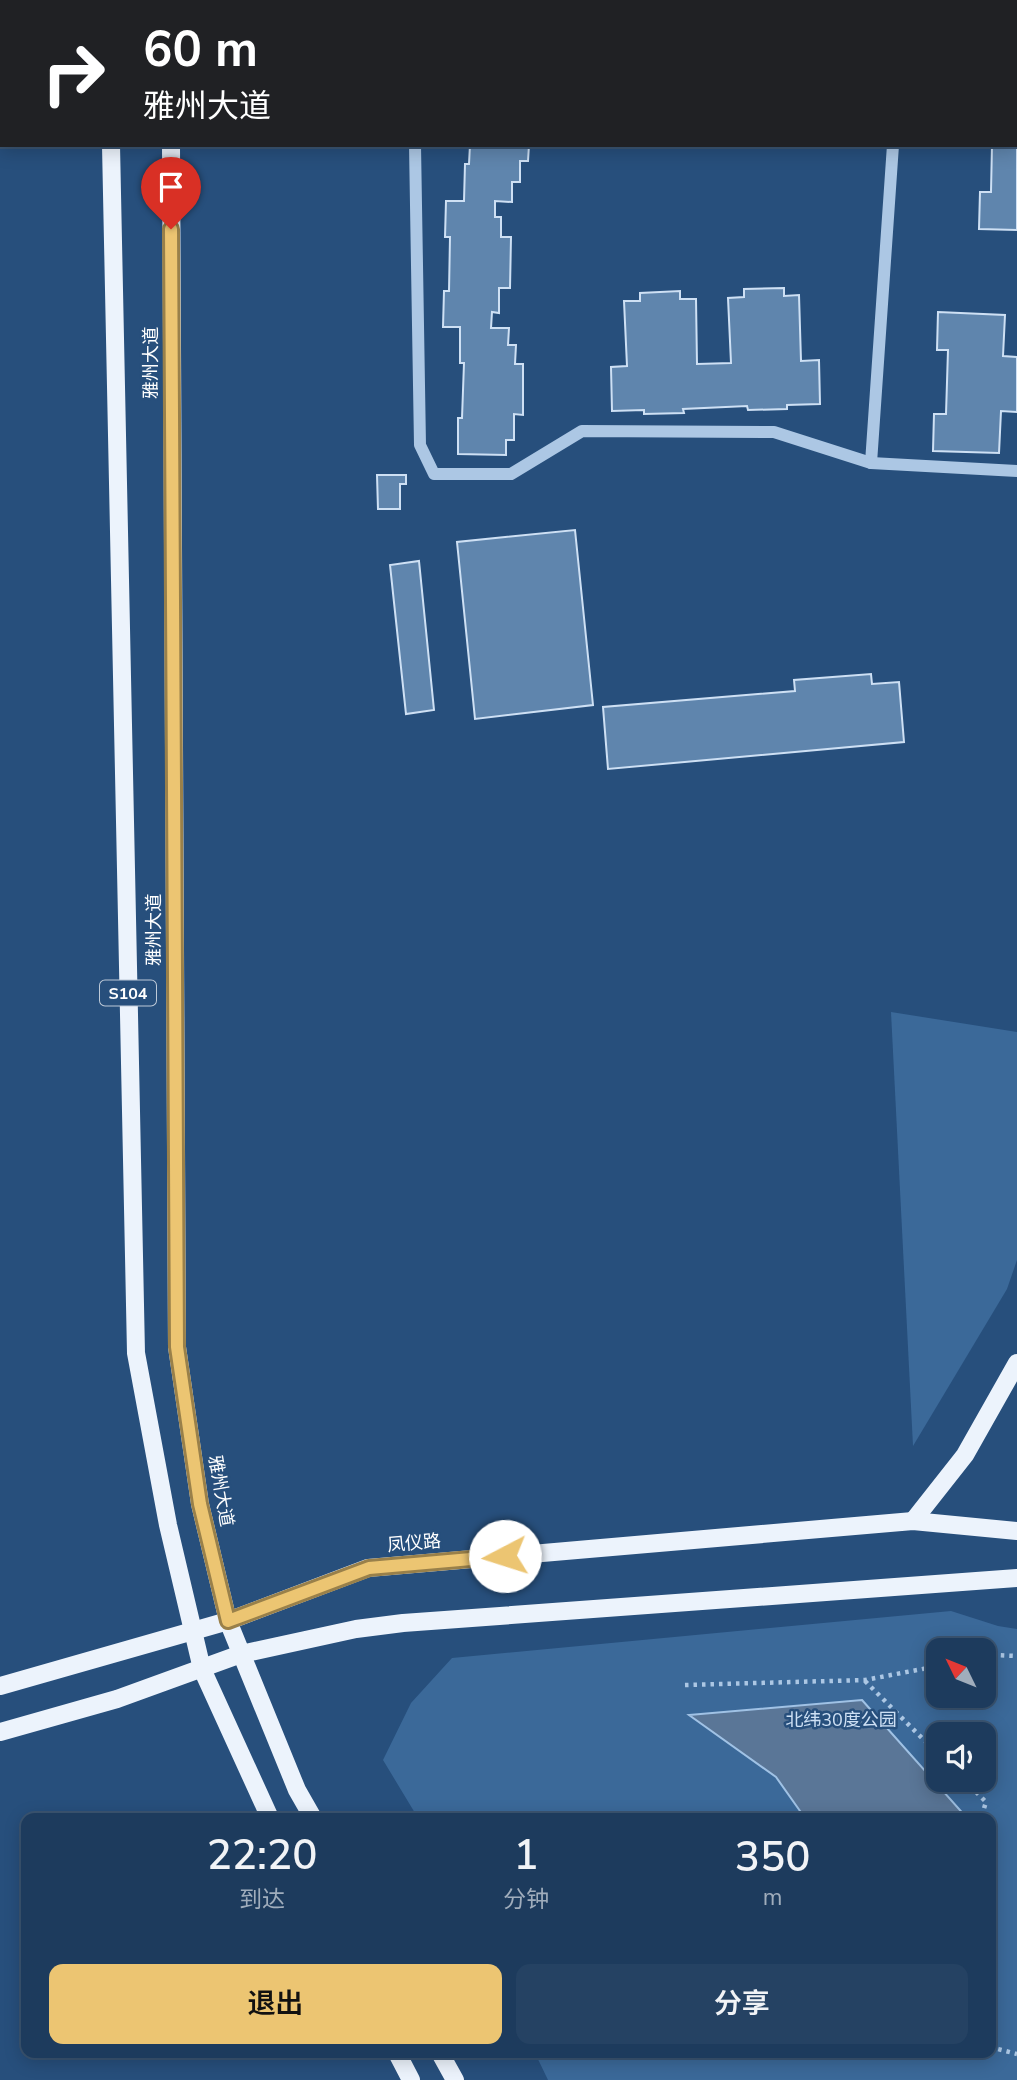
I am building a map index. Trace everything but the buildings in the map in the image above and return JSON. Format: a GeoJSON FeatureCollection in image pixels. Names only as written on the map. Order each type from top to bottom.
{"type":"FeatureCollection","features":[{"type":"Feature","properties":{"kind":"main road","name":"雅州大道"},"geometry":{"type":"LineString","coordinates":[[111,147],[136,1353],[191,1632],[202,1669],[268,1813]]}},
{"type":"Feature","properties":{"kind":"main road","name":"雅州大道"},"geometry":{"type":"LineString","coordinates":[[171,147],[177,1347],[200,1504],[228,1621],[297,1790],[310,1813]]}},
{"type":"Feature","properties":{"kind":"main road"},"geometry":{"type":"LineString","coordinates":[[913,1521],[965,1455],[1017,1363]]}},
{"type":"Feature","properties":{"kind":"main road","name":"凤仪路"},"geometry":{"type":"LineString","coordinates":[[0,1686],[228,1621],[369,1568],[913,1521],[1017,1531]]}},
{"type":"Feature","properties":{"kind":"main road"},"geometry":{"type":"LineString","coordinates":[[0,1732],[117,1699],[241,1654],[356,1629],[403,1623],[1017,1578]]}},
{"type":"Feature","properties":{"kind":"main road"},"geometry":{"type":"LineString","coordinates":[[400,2058],[411,2080]]}},
{"type":"Feature","properties":{"kind":"main road"},"geometry":{"type":"LineString","coordinates":[[443,2058],[455,2080]]}},
{"type":"Feature","properties":{"kind":"lane"},"geometry":{"type":"LineString","coordinates":[[415,147],[420,446],[434,474],[511,474],[582,431],[774,432],[871,463],[1017,471]]}},
{"type":"Feature","properties":{"kind":"lane"},"geometry":{"type":"LineString","coordinates":[[871,463],[893,147]]}},
{"type":"Feature","properties":{"kind":"path"},"geometry":{"type":"LineString","coordinates":[[996,1655],[1017,1656]]}},
{"type":"Feature","properties":{"kind":"path"},"geometry":{"type":"LineString","coordinates":[[685,1685],[865,1681],[926,1668]]}},
{"type":"Feature","properties":{"kind":"path"},"geometry":{"type":"LineString","coordinates":[[865,1681],[926,1742]]}},
{"type":"Feature","properties":{"kind":"path"},"geometry":{"type":"LineString","coordinates":[[976,1792],[986,1802],[983,1813]]}},
{"type":"Feature","properties":{"kind":"path"},"geometry":{"type":"LineString","coordinates":[[996,2049],[1017,2054]]}},
{"type":"Feature","properties":{"kind":"green space"},"geometry":{"type":"Polygon","coordinates":[[[891,1012],[1017,1032],[1017,1260],[1007,1289],[913,1446],[891,1012]]]}},
{"type":"Feature","properties":{"kind":"green space","name":"北纬30度公园"},"geometry":{"type":"Polygon","coordinates":[[[951,1611],[998,1626],[1017,1629],[1017,2080],[548,2080],[537,2058],[996,2058],[996,1813],[415,1813],[383,1760],[411,1703],[452,1658],[951,1611]]]}},
{"type":"Feature","properties":{"kind":"shaded area"},"geometry":{"type":"Polygon","coordinates":[[[862,1700],[926,1772],[926,1792],[944,1792],[963,1813],[801,1813],[776,1777],[689,1715],[862,1700]]]}},
{"type":"Feature","properties":{"kind":"route"},"geometry":{"type":"LineString","coordinates":[[171,229],[177,1347],[200,1504],[228,1621],[369,1568],[505,1556]]}}]}
